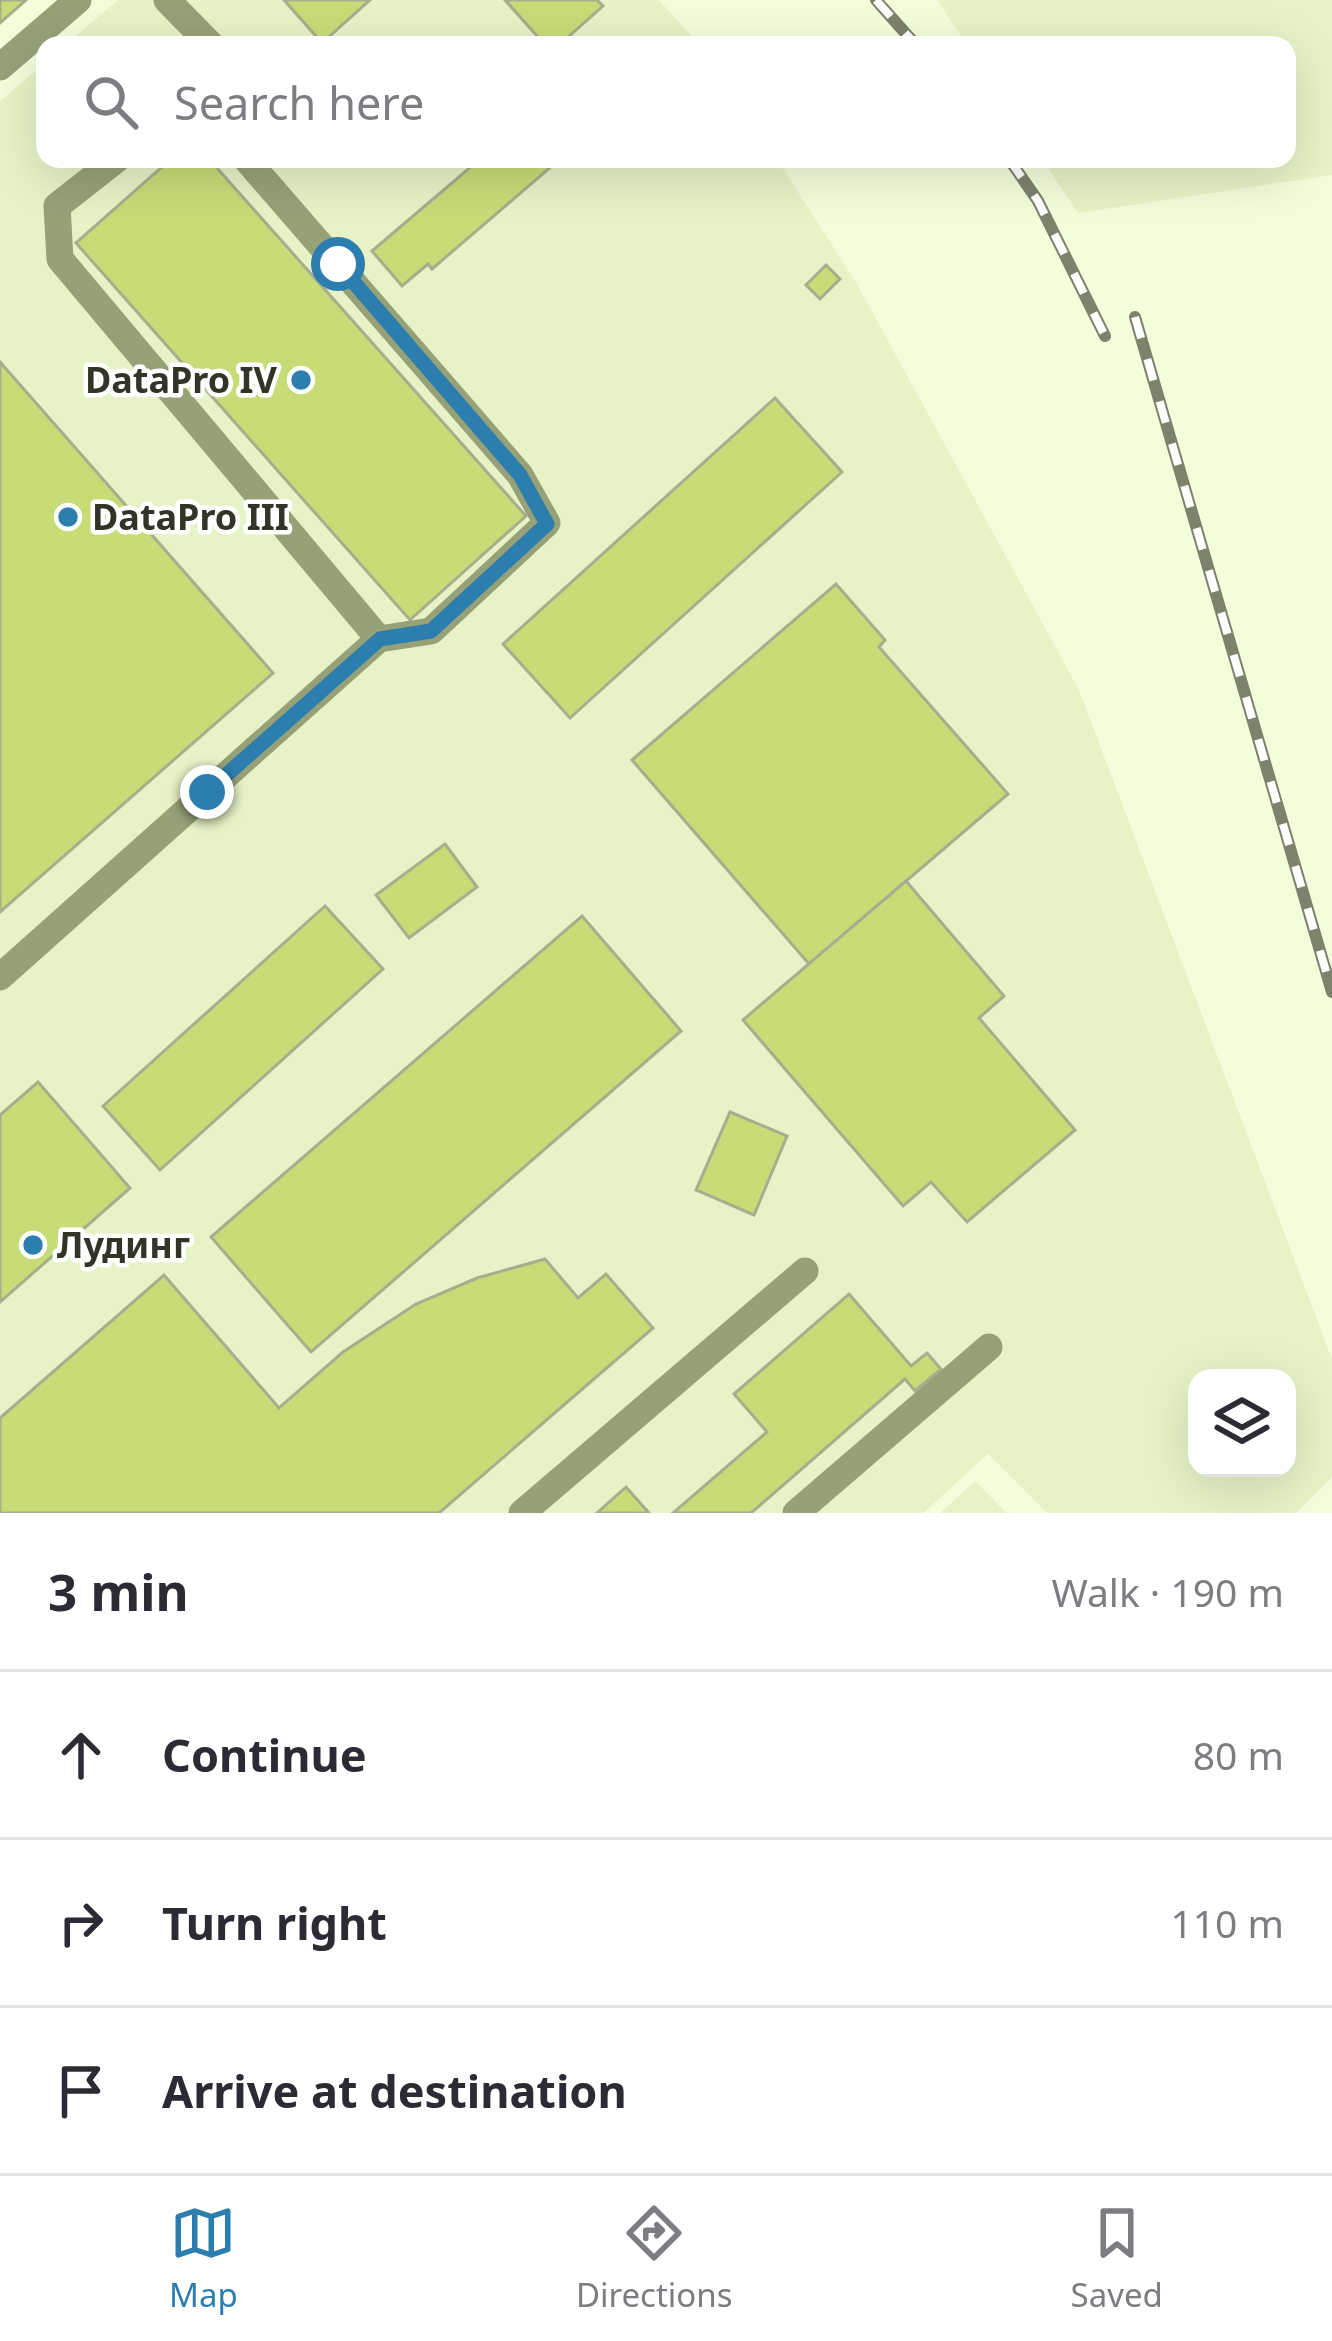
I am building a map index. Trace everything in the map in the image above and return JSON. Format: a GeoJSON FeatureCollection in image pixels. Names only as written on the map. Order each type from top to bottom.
{"type":"FeatureCollection","features":[{"type":"Feature","properties":{"kind":"lane"},"geometry":{"type":"LineString","coordinates":[[37,36],[78,0]]}},
{"type":"Feature","properties":{"kind":"lane"},"geometry":{"type":"LineString","coordinates":[[167,0],[202,36]]}},
{"type":"Feature","properties":{"kind":"lane"},"geometry":{"type":"LineString","coordinates":[[0,68],[36,37]]}},
{"type":"Feature","properties":{"kind":"lane"},"geometry":{"type":"LineString","coordinates":[[106,168],[57,206],[60,259],[380,639]]}},
{"type":"Feature","properties":{"kind":"lane"},"geometry":{"type":"LineString","coordinates":[[0,977],[380,639],[431,631],[547,524],[520,475],[254,168]]}},
{"type":"Feature","properties":{"kind":"lane"},"geometry":{"type":"LineString","coordinates":[[522,1513],[805,1270]]}},
{"type":"Feature","properties":{"kind":"lane"},"geometry":{"type":"LineString","coordinates":[[796,1513],[989,1348]]}},
{"type":"Feature","properties":{"kind":"shaded area"},"geometry":{"type":"Polygon","coordinates":[[[118,0],[659,0],[692,36],[76,36],[118,0]]]}},
{"type":"Feature","properties":{"kind":"shaded area"},"geometry":{"type":"Polygon","coordinates":[[[937,0],[1332,0],[1332,175],[1078,213],[1048,168],[1296,168],[1296,36],[961,36],[937,0]]]}},
{"type":"Feature","properties":{"kind":"shaded area"},"geometry":{"type":"Polygon","coordinates":[[[36,71],[36,168],[783,168],[857,284],[1079,690],[1332,1359],[1332,1477],[1296,1513],[1047,1513],[988,1454],[923,1513],[0,1513],[0,101],[36,71]]]}},
{"type":"Feature","properties":{"kind":"shaded area"},"geometry":{"type":"Polygon","coordinates":[[[975,1481],[1006,1513],[940,1513],[975,1481]]]}},
{"type":"Feature","properties":{"kind":"building"},"geometry":{"type":"Polygon","coordinates":[[[0,0],[26,0],[0,23],[0,0]]]}},
{"type":"Feature","properties":{"kind":"building"},"geometry":{"type":"Polygon","coordinates":[[[284,0],[370,0],[330,36],[316,36],[284,0]]]}},
{"type":"Feature","properties":{"kind":"building"},"geometry":{"type":"Polygon","coordinates":[[[505,0],[597,0],[603,6],[569,36],[537,36],[505,0]]]}},
{"type":"Feature","properties":{"kind":"building","name":"DataPro IV"},"geometry":{"type":"Polygon","coordinates":[[[161,168],[217,168],[526,516],[410,620],[76,243],[161,168]]]}},
{"type":"Feature","properties":{"kind":"building"},"geometry":{"type":"Polygon","coordinates":[[[469,168],[550,168],[432,269],[428,264],[402,286],[372,251],[469,168]]]}},
{"type":"Feature","properties":{"kind":"building"},"geometry":{"type":"Polygon","coordinates":[[[826,265],[840,279],[820,299],[806,285],[826,265]]]}},
{"type":"Feature","properties":{"kind":"building","name":"DataPro III"},"geometry":{"type":"Polygon","coordinates":[[[0,362],[273,673],[0,912],[0,362]]]}},
{"type":"Feature","properties":{"kind":"building"},"geometry":{"type":"Polygon","coordinates":[[[775,398],[842,472],[570,718],[503,644],[775,398]]]}},
{"type":"Feature","properties":{"kind":"building"},"geometry":{"type":"Polygon","coordinates":[[[836,584],[885,640],[879,647],[1008,794],[809,964],[632,760],[836,584]]]}},
{"type":"Feature","properties":{"kind":"building"},"geometry":{"type":"Polygon","coordinates":[[[445,844],[477,887],[409,938],[376,895],[445,844]]]}},
{"type":"Feature","properties":{"kind":"building"},"geometry":{"type":"Polygon","coordinates":[[[906,881],[1004,996],[979,1018],[1075,1130],[967,1222],[931,1182],[903,1206],[743,1020],[906,881]]]}},
{"type":"Feature","properties":{"kind":"building"},"geometry":{"type":"Polygon","coordinates":[[[325,906],[383,969],[160,1170],[103,1106],[325,906]]]}},
{"type":"Feature","properties":{"kind":"building"},"geometry":{"type":"Polygon","coordinates":[[[582,916],[681,1031],[311,1352],[211,1237],[582,916]]]}},
{"type":"Feature","properties":{"kind":"building","name":"Лудинг"},"geometry":{"type":"Polygon","coordinates":[[[38,1082],[130,1188],[0,1302],[0,1115],[38,1082]]]}},
{"type":"Feature","properties":{"kind":"building"},"geometry":{"type":"Polygon","coordinates":[[[730,1112],[787,1136],[754,1215],[696,1190],[730,1112]]]}},
{"type":"Feature","properties":{"kind":"building"},"geometry":{"type":"Polygon","coordinates":[[[545,1259],[578,1298],[606,1274],[653,1328],[439,1513],[0,1513],[0,1418],[164,1275],[279,1408],[343,1352],[416,1304],[477,1278],[545,1259]]]}},
{"type":"Feature","properties":{"kind":"building"},"geometry":{"type":"Polygon","coordinates":[[[849,1294],[911,1366],[927,1353],[941,1369],[915,1391],[905,1379],[751,1513],[673,1513],[767,1432],[734,1394],[849,1294]]]}},
{"type":"Feature","properties":{"kind":"building"},"geometry":{"type":"Polygon","coordinates":[[[626,1487],[649,1513],[597,1513],[626,1487]]]}},
{"type":"Feature","properties":{"kind":"railway"},"geometry":{"type":"LineString","coordinates":[[876,0],[908,36]]}},
{"type":"Feature","properties":{"kind":"railway"},"geometry":{"type":"LineString","coordinates":[[1015,168],[1038,201],[1105,336]]}},
{"type":"Feature","properties":{"kind":"railway"},"geometry":{"type":"LineString","coordinates":[[1135,317],[1332,992]]}},
{"type":"Feature","properties":{"kind":"place","name":"DataPro IV"},"geometry":{"type":"Point","coordinates":[301,380]}},
{"type":"Feature","properties":{"kind":"place","name":"DataPro III"},"geometry":{"type":"Point","coordinates":[68,517]}},
{"type":"Feature","properties":{"kind":"place","name":"Лудинг"},"geometry":{"type":"Point","coordinates":[33,1245]}},
{"type":"Feature","properties":{"kind":"route"},"geometry":{"type":"LineString","coordinates":[[207,792],[380,639],[431,631],[547,524],[520,475],[338,264]]}}]}
